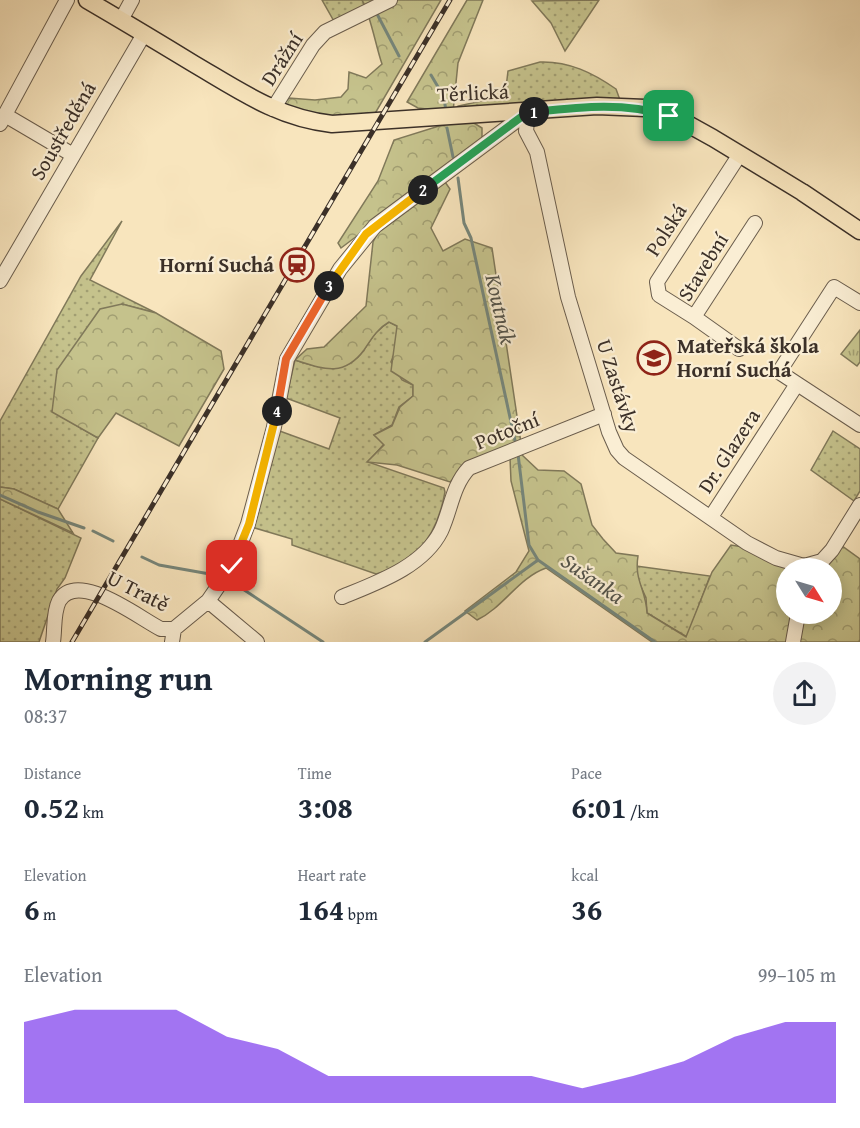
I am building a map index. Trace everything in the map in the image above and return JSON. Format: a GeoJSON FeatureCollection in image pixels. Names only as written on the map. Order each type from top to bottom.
{"type":"FeatureCollection","features":[{"type":"Feature","properties":{"kind":"main road","name":"Těrlická"},"geometry":{"type":"LineString","coordinates":[[87,0],[273,109],[301,120],[332,124],[597,106],[645,108],[686,123],[740,154],[860,231]]}},
{"type":"Feature","properties":{"kind":"street"},"geometry":{"type":"LineString","coordinates":[[67,0],[3,120],[73,156]]}},
{"type":"Feature","properties":{"kind":"street"},"geometry":{"type":"LineString","coordinates":[[121,20],[132,0]]}},
{"type":"Feature","properties":{"kind":"street","name":"Drážní"},"geometry":{"type":"LineString","coordinates":[[273,109],[313,45],[326,32],[380,5]]}},
{"type":"Feature","properties":{"kind":"street","name":"Soustředěná"},"geometry":{"type":"LineString","coordinates":[[0,281],[144,34]]}},
{"type":"Feature","properties":{"kind":"street"},"geometry":{"type":"LineString","coordinates":[[173,636],[208,600],[232,566],[249,524],[274,427],[286,359],[339,269],[375,226],[528,112]]}},
{"type":"Feature","properties":{"kind":"street","name":"U Zastávky"},"geometry":{"type":"LineString","coordinates":[[528,112],[526,131],[537,152],[568,297],[617,450],[624,458],[711,518],[765,553],[778,558]]}},
{"type":"Feature","properties":{"kind":"street","name":"Polská"},"geometry":{"type":"LineString","coordinates":[[694,317],[659,295],[657,282],[740,154]]}},
{"type":"Feature","properties":{"kind":"street","name":"Stavební"},"geometry":{"type":"LineString","coordinates":[[739,349],[694,317],[755,223]]}},
{"type":"Feature","properties":{"kind":"street"},"geometry":{"type":"LineString","coordinates":[[860,303],[834,287],[779,372],[860,425]]}},
{"type":"Feature","properties":{"kind":"street","name":"Dr. Glazera"},"geometry":{"type":"LineString","coordinates":[[711,518],[797,384]]}},
{"type":"Feature","properties":{"kind":"street","name":"Potoční"},"geometry":{"type":"LineString","coordinates":[[342,597],[381,581],[429,549],[441,532],[457,485],[470,468],[604,414]]}},
{"type":"Feature","properties":{"kind":"street"},"geometry":{"type":"LineString","coordinates":[[823,558],[832,550],[860,505]]}},
{"type":"Feature","properties":{"kind":"street","name":"U Tratě"},"geometry":{"type":"LineString","coordinates":[[53,642],[59,601],[66,592],[76,588],[93,591],[173,636]]}},
{"type":"Feature","properties":{"kind":"street"},"geometry":{"type":"LineString","coordinates":[[208,600],[257,642]]}},
{"type":"Feature","properties":{"kind":"street"},"geometry":{"type":"LineString","coordinates":[[793,642],[796,624]]}},
{"type":"Feature","properties":{"kind":"green space"},"geometry":{"type":"Polygon","coordinates":[[[322,0],[362,0],[368,7],[335,23],[322,0]]]}},
{"type":"Feature","properties":{"kind":"green space"},"geometry":{"type":"Polygon","coordinates":[[[362,0],[441,0],[373,117],[335,120],[282,105],[289,98],[315,100],[341,97],[348,89],[349,72],[366,78],[382,64],[368,13],[362,0]]]}},
{"type":"Feature","properties":{"kind":"green space"},"geometry":{"type":"Polygon","coordinates":[[[467,0],[483,0],[458,63],[453,112],[418,108],[407,102],[467,0]]]}},
{"type":"Feature","properties":{"kind":"green space"},"geometry":{"type":"Polygon","coordinates":[[[599,0],[565,51],[551,23],[532,1],[599,0]]]}},
{"type":"Feature","properties":{"kind":"green space"},"geometry":{"type":"Polygon","coordinates":[[[540,62],[571,66],[589,73],[616,89],[620,100],[458,111],[458,106],[505,96],[508,71],[540,62]]]}},
{"type":"Feature","properties":{"kind":"green space"},"geometry":{"type":"Polygon","coordinates":[[[469,120],[482,128],[482,142],[341,248],[338,243],[378,181],[394,140],[455,121],[469,120]]]}},
{"type":"Feature","properties":{"kind":"green space"},"geometry":{"type":"Polygon","coordinates":[[[445,182],[450,189],[431,228],[443,251],[465,239],[492,248],[521,443],[472,461],[450,482],[397,465],[367,462],[384,445],[374,435],[392,426],[400,407],[413,396],[413,385],[391,371],[397,326],[389,322],[375,334],[356,359],[340,368],[324,368],[295,360],[307,349],[324,347],[366,306],[373,242],[380,229],[445,182]]]}},
{"type":"Feature","properties":{"kind":"green space"},"geometry":{"type":"Polygon","coordinates":[[[122,221],[90,280],[156,313],[122,304],[52,411],[98,438],[58,509],[14,489],[0,487],[0,421],[81,276],[122,221]]]}},
{"type":"Feature","properties":{"kind":"green space"},"geometry":{"type":"Polygon","coordinates":[[[122,304],[156,313],[221,351],[224,369],[179,446],[116,413],[98,438],[52,412],[57,370],[100,309],[122,304]]]}},
{"type":"Feature","properties":{"kind":"green space"},"geometry":{"type":"Polygon","coordinates":[[[389,322],[397,326],[396,349],[391,362],[402,380],[413,385],[413,396],[399,407],[392,425],[374,435],[384,444],[368,462],[444,488],[445,492],[437,520],[424,544],[404,562],[376,574],[292,545],[292,539],[255,528],[252,522],[277,430],[329,449],[340,418],[286,398],[295,360],[323,368],[349,364],[389,322]]]}},
{"type":"Feature","properties":{"kind":"green space"},"geometry":{"type":"Polygon","coordinates":[[[860,330],[860,362],[857,366],[841,354],[860,330]]]}},
{"type":"Feature","properties":{"kind":"green space"},"geometry":{"type":"Polygon","coordinates":[[[833,431],[860,449],[860,491],[854,501],[811,470],[833,431]]]}},
{"type":"Feature","properties":{"kind":"green space"},"geometry":{"type":"Polygon","coordinates":[[[521,454],[538,470],[564,471],[581,484],[592,525],[603,539],[616,553],[638,556],[639,579],[647,613],[686,637],[712,572],[731,545],[749,548],[776,560],[776,624],[842,624],[842,558],[826,558],[842,546],[860,559],[860,642],[652,642],[546,568],[519,585],[495,608],[477,620],[465,611],[516,572],[529,551],[511,481],[510,458],[521,454]]]}},
{"type":"Feature","properties":{"kind":"green space"},"geometry":{"type":"Polygon","coordinates":[[[0,487],[14,489],[58,509],[73,533],[0,499],[0,487]]]}},
{"type":"Feature","properties":{"kind":"green space"},"geometry":{"type":"Polygon","coordinates":[[[0,499],[81,538],[65,578],[57,589],[39,642],[0,642],[0,499]]]}},
{"type":"Feature","properties":{"kind":"green space"},"geometry":{"type":"Polygon","coordinates":[[[636,566],[710,576],[687,637],[647,613],[646,598],[635,573],[636,566]]]}},
{"type":"Feature","properties":{"kind":"waterway","name":"Koutnák"},"geometry":{"type":"LineString","coordinates":[[376,12],[399,56]]}},
{"type":"Feature","properties":{"kind":"waterway","name":"Koutnák"},"geometry":{"type":"LineString","coordinates":[[431,75],[444,97],[446,112]]}},
{"type":"Feature","properties":{"kind":"waterway","name":"Koutnák"},"geometry":{"type":"LineString","coordinates":[[447,128],[453,157]]}},
{"type":"Feature","properties":{"kind":"waterway","name":"Koutnák"},"geometry":{"type":"LineString","coordinates":[[458,178],[464,223],[471,238],[516,445]]}},
{"type":"Feature","properties":{"kind":"waterway","name":"Koutnák"},"geometry":{"type":"LineString","coordinates":[[518,454],[529,545],[538,560]]}},
{"type":"Feature","properties":{"kind":"waterway"},"geometry":{"type":"LineString","coordinates":[[0,495],[38,512],[84,528]]}},
{"type":"Feature","properties":{"kind":"waterway"},"geometry":{"type":"LineString","coordinates":[[93,531],[113,541]]}},
{"type":"Feature","properties":{"kind":"waterway"},"geometry":{"type":"LineString","coordinates":[[142,557],[159,565],[221,576]]}},
{"type":"Feature","properties":{"kind":"waterway","name":"Sušanka"},"geometry":{"type":"LineString","coordinates":[[425,642],[538,560],[655,642]]}},
{"type":"Feature","properties":{"kind":"waterway"},"geometry":{"type":"LineString","coordinates":[[229,580],[323,642]]}},
{"type":"Feature","properties":{"kind":"railway"},"geometry":{"type":"LineString","coordinates":[[72,642],[450,0]]}},
{"type":"Feature","properties":{"kind":"place","name":"Horní Suchá"},"geometry":{"type":"Point","coordinates":[297,265]}},
{"type":"Feature","properties":{"kind":"place","name":"Mateřská škola Horní Suchá"},"geometry":{"type":"Point","coordinates":[654,358]}},
{"type":"Feature","properties":{"kind":"route"},"geometry":{"type":"LineString","coordinates":[[232,566],[249,524],[274,427],[286,359],[339,269],[366,234],[528,112],[635,106],[669,116]]}}]}
